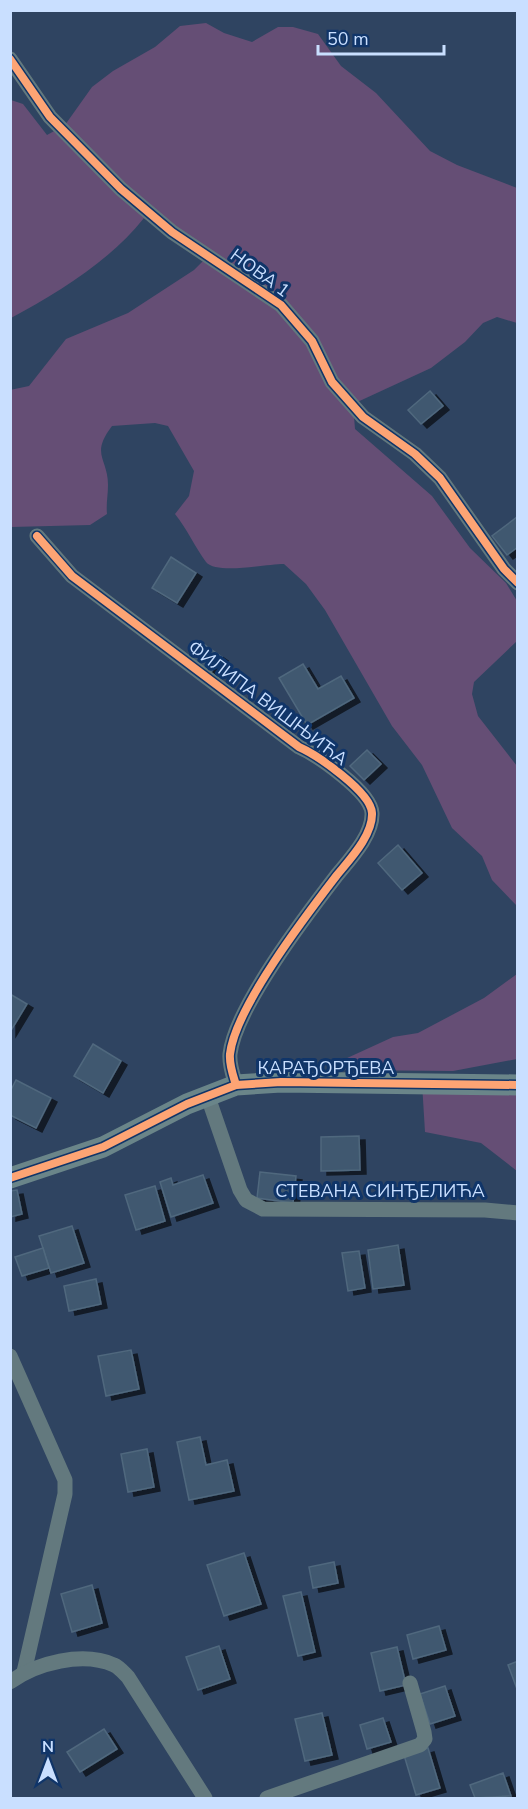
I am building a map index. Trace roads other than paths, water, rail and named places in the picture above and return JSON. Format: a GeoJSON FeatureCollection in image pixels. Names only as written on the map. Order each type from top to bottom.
{"type":"FeatureCollection","features":[{"type":"Feature","properties":{"kind":"street","name":"НОВА 1"},"geometry":{"type":"LineString","coordinates":[[10,59],[50,117],[121,189],[172,232],[281,305],[312,341],[332,382],[363,417],[415,454],[440,478],[504,569],[518,583]]}},
{"type":"Feature","properties":{"kind":"street","name":"ФИЛИПА ВИШЊИЋА"},"geometry":{"type":"LineString","coordinates":[[37,536],[72,576],[291,741],[318,755],[346,779],[371,807],[372,814],[367,833],[303,919],[240,1023],[230,1053],[230,1064],[236,1085]]}},
{"type":"Feature","properties":{"kind":"street"},"geometry":{"type":"LineString","coordinates":[[475,1083],[518,1074]]}},
{"type":"Feature","properties":{"kind":"street","name":"КАРАЂОРЂЕВА"},"geometry":{"type":"LineString","coordinates":[[10,1178],[103,1147],[187,1104],[236,1085],[281,1082],[518,1085]]}},
{"type":"Feature","properties":{"kind":"street","name":"СТЕВАНА СИНЂЕЛИЋА"},"geometry":{"type":"LineString","coordinates":[[208,1097],[240,1190],[246,1200],[263,1209],[485,1210],[518,1213]]}},
{"type":"Feature","properties":{"kind":"street"},"geometry":{"type":"LineString","coordinates":[[10,1356],[65,1480],[65,1494],[24,1672]]}},
{"type":"Feature","properties":{"kind":"street"},"geometry":{"type":"LineString","coordinates":[[10,1682],[24,1672],[70,1660],[92,1659],[115,1665],[128,1677],[205,1798]]}},
{"type":"Feature","properties":{"kind":"street"},"geometry":{"type":"LineString","coordinates":[[267,1798],[420,1745],[425,1739],[424,1732],[410,1683]]}}]}
